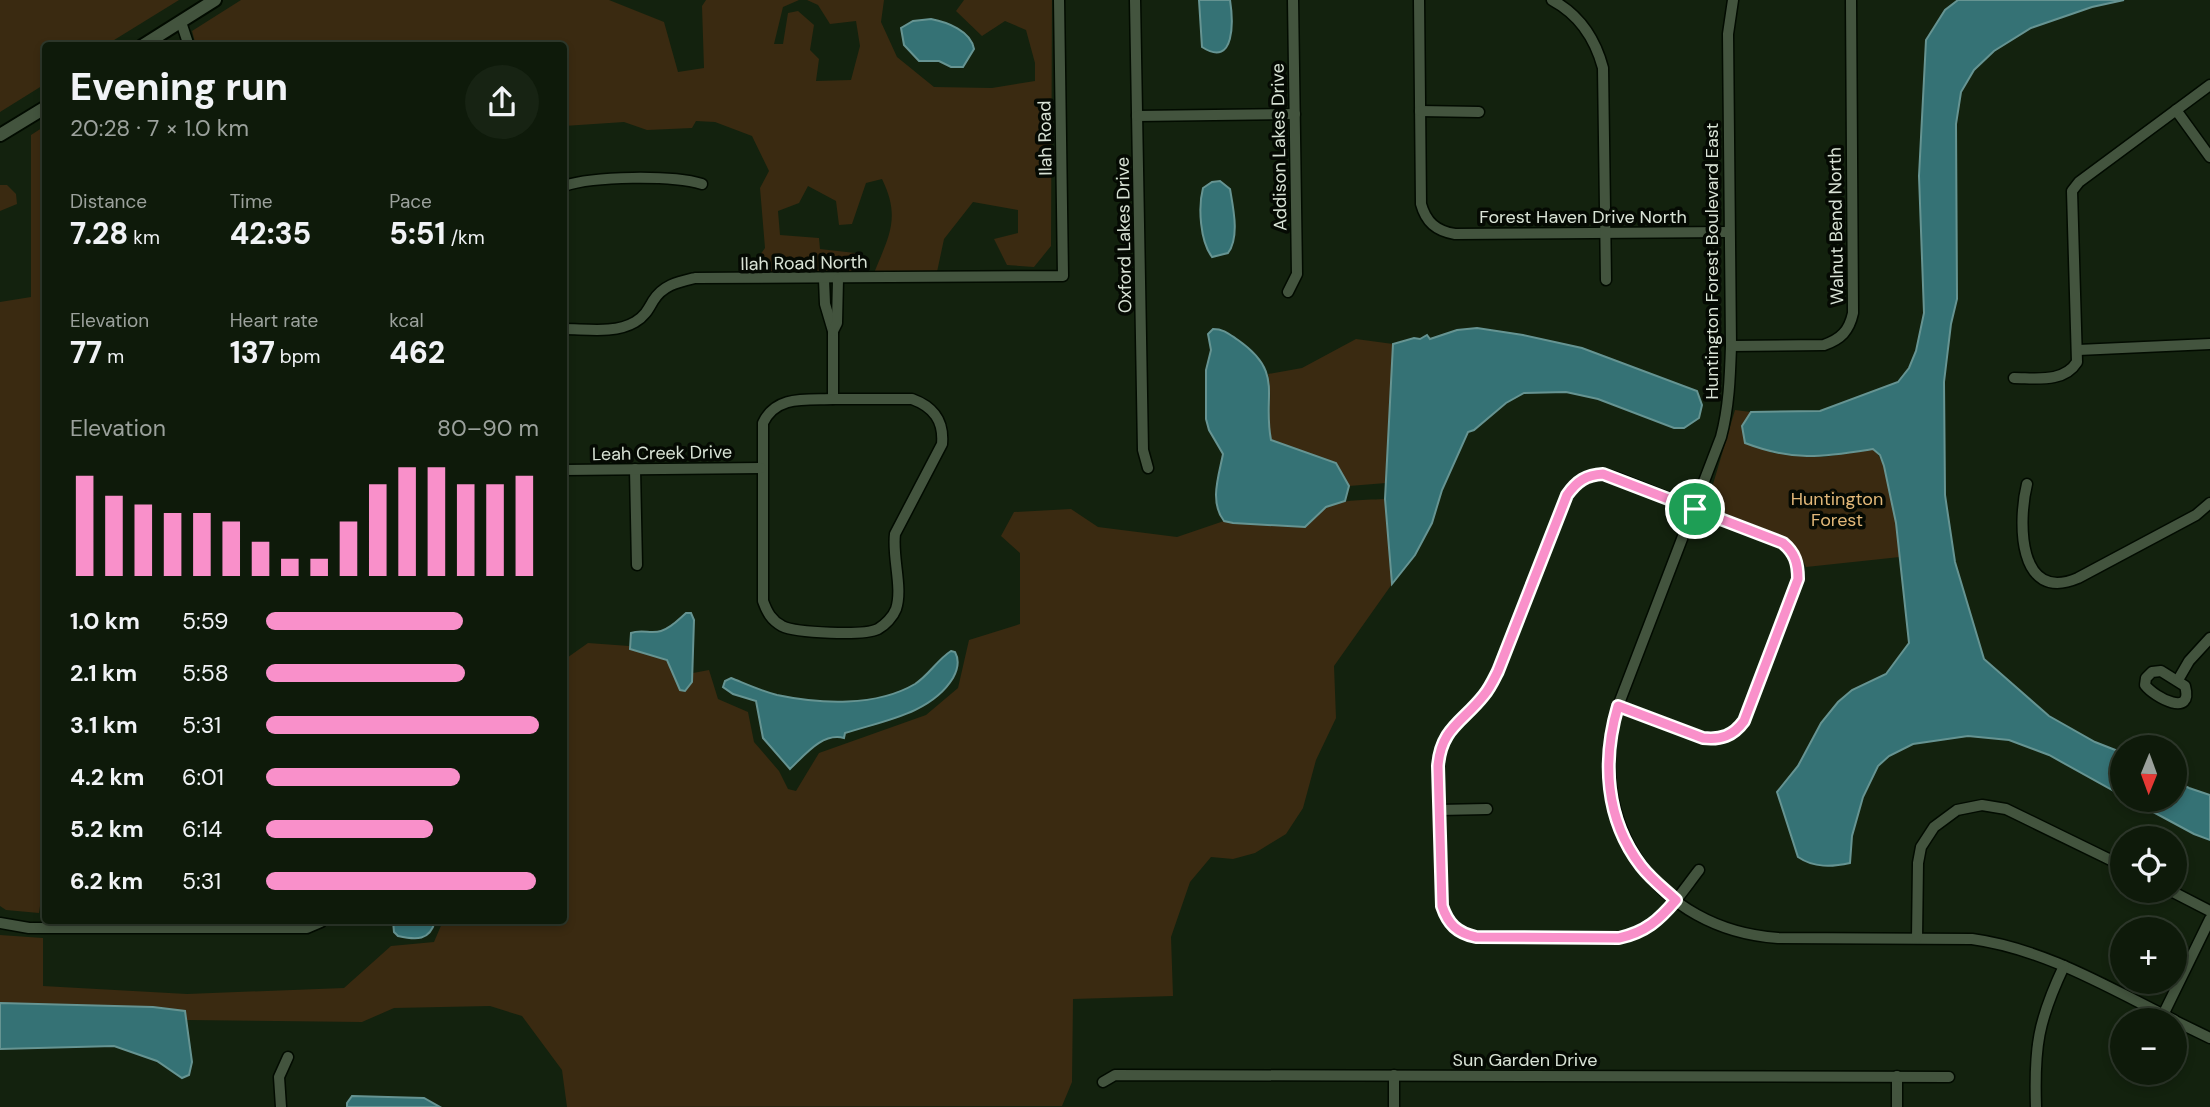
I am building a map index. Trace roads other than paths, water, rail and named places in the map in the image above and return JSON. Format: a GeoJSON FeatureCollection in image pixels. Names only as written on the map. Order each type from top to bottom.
{"type":"FeatureCollection","features":[{"type":"Feature","properties":{"kind":"street"},"geometry":{"type":"LineString","coordinates":[[148,42],[215,0]]}},
{"type":"Feature","properties":{"kind":"street","name":"Ilah Road"},"geometry":{"type":"LineString","coordinates":[[1059,0],[1063,276]]}},
{"type":"Feature","properties":{"kind":"street","name":"Oxford Lakes Drive"},"geometry":{"type":"LineString","coordinates":[[1135,0],[1143,450],[1148,468]]}},
{"type":"Feature","properties":{"kind":"street","name":"Addison Lakes Drive"},"geometry":{"type":"LineString","coordinates":[[1288,292],[1297,274],[1293,0]]}},
{"type":"Feature","properties":{"kind":"street"},"geometry":{"type":"LineString","coordinates":[[1419,0],[1420,111],[1479,112]]}},
{"type":"Feature","properties":{"kind":"street"},"geometry":{"type":"LineString","coordinates":[[1552,0],[1574,15],[1587,29],[1598,48],[1603,68],[1606,280]]}},
{"type":"Feature","properties":{"kind":"street","name":"Huntington Forest Boulevard East"},"geometry":{"type":"LineString","coordinates":[[1733,0],[1728,34],[1731,346],[1726,420],[1610,731],[1609,782],[1617,821],[1640,865],[1676,900],[1708,921],[1728,929],[1765,937],[1972,939],[1997,942],[2064,966],[2149,1008]]}},
{"type":"Feature","properties":{"kind":"street","name":"Walnut Bend North"},"geometry":{"type":"LineString","coordinates":[[1731,346],[1824,345],[1835,341],[1850,326],[1853,313],[1851,0]]}},
{"type":"Feature","properties":{"kind":"street"},"geometry":{"type":"LineString","coordinates":[[181,22],[188,42]]}},
{"type":"Feature","properties":{"kind":"street"},"geometry":{"type":"LineString","coordinates":[[2014,378],[2062,376],[2072,371],[2077,362],[2072,191],[2079,182],[2210,85]]}},
{"type":"Feature","properties":{"kind":"street"},"geometry":{"type":"LineString","coordinates":[[0,135],[42,109]]}},
{"type":"Feature","properties":{"kind":"street"},"geometry":{"type":"LineString","coordinates":[[2176,110],[2210,157]]}},
{"type":"Feature","properties":{"kind":"street","name":"Forest Haven Drive North"},"geometry":{"type":"LineString","coordinates":[[1420,111],[1421,204],[1427,219],[1438,229],[1455,234],[1729,232]]}},
{"type":"Feature","properties":{"kind":"street"},"geometry":{"type":"LineString","coordinates":[[1137,116],[1295,114]]}},
{"type":"Feature","properties":{"kind":"street"},"geometry":{"type":"LineString","coordinates":[[567,185],[596,179],[686,179],[702,184]]}},
{"type":"Feature","properties":{"kind":"street","name":"Ilah Road North"},"geometry":{"type":"LineString","coordinates":[[567,329],[625,327],[646,314],[664,289],[677,282],[695,278],[1063,276]]}},
{"type":"Feature","properties":{"kind":"street"},"geometry":{"type":"LineString","coordinates":[[824,279],[825,304],[833,331],[833,399]]}},
{"type":"Feature","properties":{"kind":"street"},"geometry":{"type":"LineString","coordinates":[[833,331],[837,323],[838,279]]}},
{"type":"Feature","properties":{"kind":"street"},"geometry":{"type":"LineString","coordinates":[[2078,350],[2210,345]]}},
{"type":"Feature","properties":{"kind":"street"},"geometry":{"type":"LineString","coordinates":[[912,399],[924,403],[934,412],[940,422],[942,444],[895,534],[898,596],[896,609],[878,629],[866,632],[797,630],[784,628],[767,614],[763,601],[761,468],[761,434],[768,413],[785,402],[912,399]]}},
{"type":"Feature","properties":{"kind":"street","name":"Leah Creek Drive"},"geometry":{"type":"LineString","coordinates":[[567,470],[761,468]]}},
{"type":"Feature","properties":{"kind":"street"},"geometry":{"type":"LineString","coordinates":[[635,469],[637,565]]}},
{"type":"Feature","properties":{"kind":"street"},"geometry":{"type":"LineString","coordinates":[[1618,706],[1703,738],[1727,737],[1737,730],[1744,721],[1798,579],[1798,567],[1790,549],[1783,543],[1603,474],[1584,478],[1576,483],[1567,495],[1498,671],[1485,695],[1446,735],[1439,756],[1442,906],[1450,923],[1457,930],[1476,937],[1619,938],[1636,934],[1659,920],[1699,870]]}},
{"type":"Feature","properties":{"kind":"street"},"geometry":{"type":"LineString","coordinates":[[2027,484],[2022,506],[2025,556],[2036,574],[2053,583],[2068,583],[2078,578],[2196,515],[2210,503]]}},
{"type":"Feature","properties":{"kind":"street"},"geometry":{"type":"LineString","coordinates":[[2178,680],[2189,661],[2210,638]]}},
{"type":"Feature","properties":{"kind":"street"},"geometry":{"type":"LineString","coordinates":[[1917,938],[1918,863],[1921,847],[1934,827],[1957,810],[1982,805],[2006,809],[2110,860]]}},
{"type":"Feature","properties":{"kind":"street"},"geometry":{"type":"LineString","coordinates":[[1439,810],[1488,809]]}},
{"type":"Feature","properties":{"kind":"street"},"geometry":{"type":"LineString","coordinates":[[2187,899],[2210,911]]}},
{"type":"Feature","properties":{"kind":"street"},"geometry":{"type":"LineString","coordinates":[[2166,1008],[2210,919]]}},
{"type":"Feature","properties":{"kind":"street"},"geometry":{"type":"LineString","coordinates":[[0,923],[29,928],[307,928],[316,924]]}},
{"type":"Feature","properties":{"kind":"street"},"geometry":{"type":"LineString","coordinates":[[2036,1107],[2035,1070],[2039,1027],[2064,966]]}},
{"type":"Feature","properties":{"kind":"street","name":"Huntington Forest Boulevard East"},"geometry":{"type":"LineString","coordinates":[[2187,1027],[2210,1038]]}},
{"type":"Feature","properties":{"kind":"street"},"geometry":{"type":"LineString","coordinates":[[281,1107],[279,1077],[288,1057]]}},
{"type":"Feature","properties":{"kind":"street","name":"Sun Garden Drive"},"geometry":{"type":"LineString","coordinates":[[1103,1082],[1115,1075],[1950,1077]]}},
{"type":"Feature","properties":{"kind":"street"},"geometry":{"type":"LineString","coordinates":[[1394,1075],[1394,1107]]}},
{"type":"Feature","properties":{"kind":"street"},"geometry":{"type":"LineString","coordinates":[[1897,1076],[1898,1107]]}},
{"type":"Feature","properties":{"kind":"water"},"geometry":{"type":"Polygon","coordinates":[[[1199,0],[1230,0],[1230,39],[1221,52],[1202,47],[1199,0]]]}},
{"type":"Feature","properties":{"kind":"water"},"geometry":{"type":"Polygon","coordinates":[[[1958,0],[2124,0],[2092,7],[2031,28],[1994,51],[1974,70],[1961,92],[1956,124],[1957,299],[1944,382],[1945,495],[1955,562],[1984,659],[2049,716],[2110,748],[2110,789],[2049,755],[2009,740],[1968,736],[1913,744],[1889,756],[1878,766],[1863,797],[1852,836],[1850,863],[1817,865],[1798,857],[1777,792],[1798,766],[1821,723],[1838,702],[1852,690],[1886,674],[1909,643],[1896,523],[1884,466],[1880,455],[1873,449],[1823,456],[1779,453],[1745,443],[1742,426],[1751,412],[1820,411],[1898,382],[1909,368],[1916,351],[1924,313],[1919,176],[1926,40],[1945,10],[1958,0]]]}},
{"type":"Feature","properties":{"kind":"water"},"geometry":{"type":"Polygon","coordinates":[[[931,19],[944,22],[963,32],[972,43],[974,49],[963,67],[951,67],[939,61],[919,61],[904,45],[901,28],[913,21],[931,19]]]}},
{"type":"Feature","properties":{"kind":"water"},"geometry":{"type":"Polygon","coordinates":[[[1220,181],[1230,189],[1235,230],[1228,253],[1212,257],[1203,233],[1201,196],[1203,188],[1212,182],[1220,181]]]}},
{"type":"Feature","properties":{"kind":"water"},"geometry":{"type":"Polygon","coordinates":[[[1477,328],[1582,348],[1697,391],[1702,405],[1699,418],[1684,428],[1674,428],[1598,399],[1566,392],[1524,393],[1468,432],[1442,490],[1432,523],[1415,555],[1392,584],[1385,499],[1393,344],[1427,335],[1430,339],[1457,330],[1477,328]]]}},
{"type":"Feature","properties":{"kind":"water"},"geometry":{"type":"Polygon","coordinates":[[[1213,329],[1223,331],[1238,340],[1262,363],[1269,385],[1271,440],[1336,463],[1349,486],[1345,501],[1326,507],[1305,527],[1233,523],[1224,521],[1219,514],[1216,488],[1223,454],[1209,430],[1206,419],[1206,370],[1211,350],[1208,334],[1213,329]]]}},
{"type":"Feature","properties":{"kind":"water"},"geometry":{"type":"Polygon","coordinates":[[[686,613],[691,613],[694,620],[692,682],[685,691],[680,690],[667,660],[630,649],[631,633],[661,631],[686,613]]]}},
{"type":"Feature","properties":{"kind":"water"},"geometry":{"type":"Polygon","coordinates":[[[951,651],[955,652],[958,659],[956,671],[944,690],[932,700],[890,720],[845,733],[844,738],[828,738],[807,752],[790,769],[763,738],[756,701],[733,694],[723,687],[725,681],[731,678],[765,692],[794,698],[829,702],[866,700],[883,697],[915,684],[951,651]]]}},
{"type":"Feature","properties":{"kind":"water"},"geometry":{"type":"Polygon","coordinates":[[[2188,788],[2210,795],[2210,840],[2187,830],[2187,826],[2179,826],[2153,812],[2188,812],[2188,788]]]}},
{"type":"Feature","properties":{"kind":"water"},"geometry":{"type":"Polygon","coordinates":[[[393,924],[434,924],[426,936],[416,938],[398,936],[394,932],[393,924]]]}},
{"type":"Feature","properties":{"kind":"water"},"geometry":{"type":"Polygon","coordinates":[[[0,1003],[153,1007],[185,1011],[192,1062],[189,1075],[182,1078],[157,1061],[114,1046],[0,1049],[0,1003]]]}},
{"type":"Feature","properties":{"kind":"water"},"geometry":{"type":"Polygon","coordinates":[[[352,1096],[424,1098],[440,1107],[347,1107],[352,1096]]]}},
{"type":"Feature","properties":{"kind":"park label","name":"Huntington Forest"},"geometry":{"type":"Point","coordinates":[1837,509]}}]}
